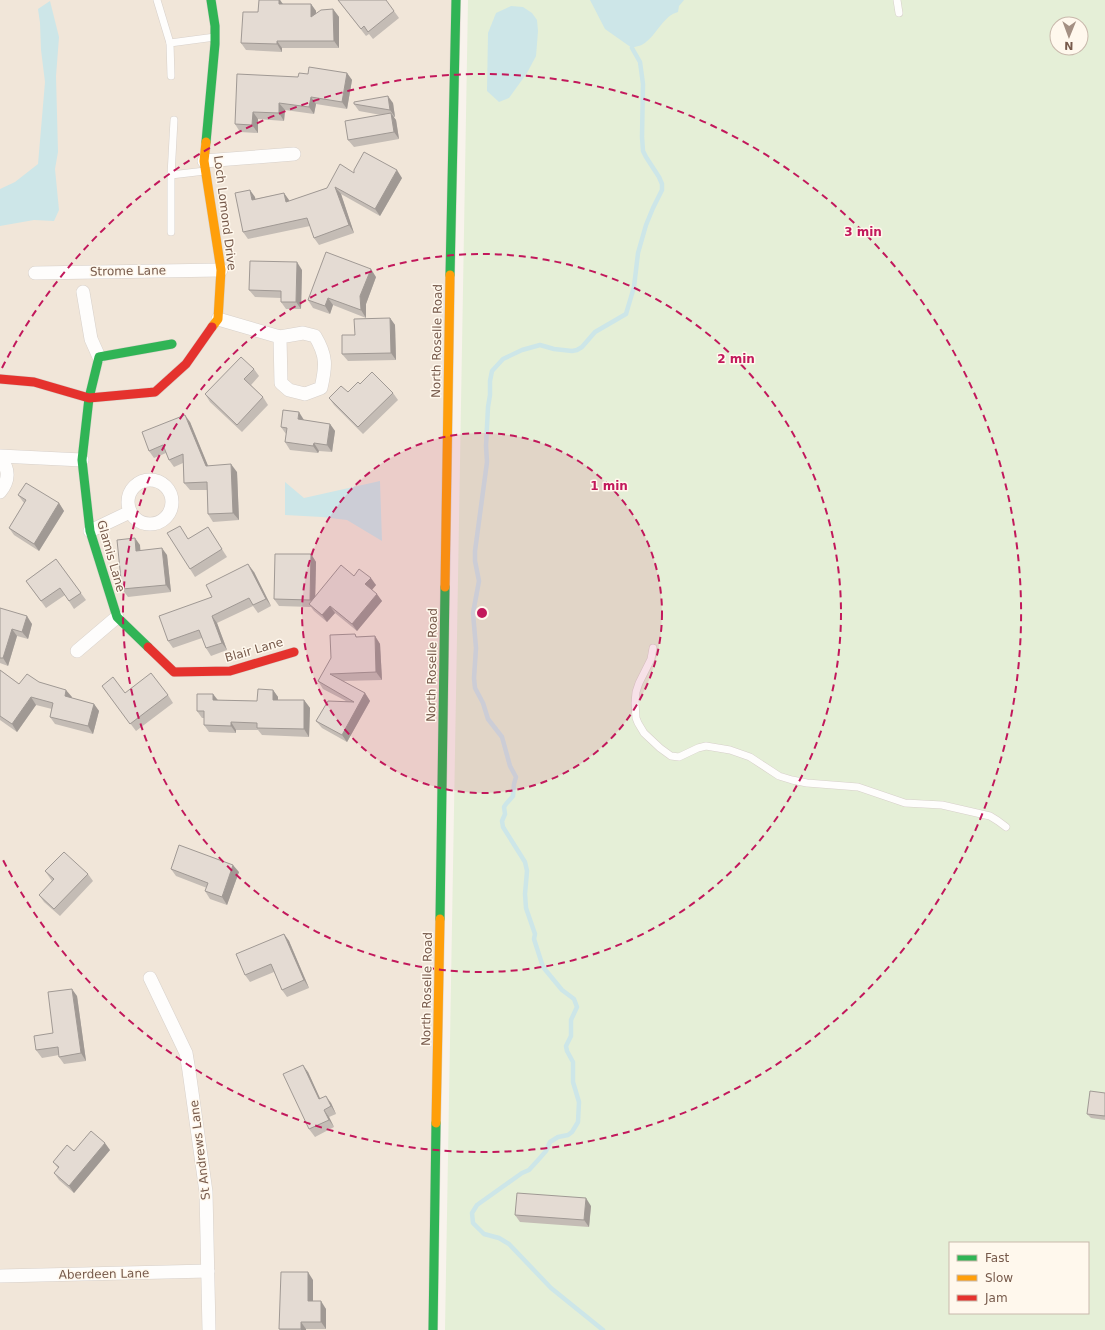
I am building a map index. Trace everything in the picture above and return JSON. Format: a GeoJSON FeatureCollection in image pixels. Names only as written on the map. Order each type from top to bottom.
{"type":"FeatureCollection","features":[{"type":"Feature","properties":{"kind":"main road","name":"Loch Lomond Drive"},"geometry":{"type":"LineString","coordinates":[[211,0],[215,37],[205,166],[221,270],[218,319]]}},
{"type":"Feature","properties":{"kind":"main road","name":"North Roselle Road"},"geometry":{"type":"LineString","coordinates":[[433,1330],[456,0]]}},
{"type":"Feature","properties":{"kind":"main road"},"geometry":{"type":"LineString","coordinates":[[0,379],[34,382],[89,398],[155,392],[186,364],[218,319]]}},
{"type":"Feature","properties":{"kind":"main road"},"geometry":{"type":"LineString","coordinates":[[99,357],[172,344]]}},
{"type":"Feature","properties":{"kind":"main road","name":"Glamis Lane"},"geometry":{"type":"LineString","coordinates":[[99,357],[89,398],[82,460],[90,531],[117,617],[174,672]]}},
{"type":"Feature","properties":{"kind":"main road","name":"Blair Lane"},"geometry":{"type":"LineString","coordinates":[[174,672],[230,671],[294,652]]}},
{"type":"Feature","properties":{"kind":"street"},"geometry":{"type":"LineString","coordinates":[[205,166],[294,154]]}},
{"type":"Feature","properties":{"kind":"street","name":"Strome Lane"},"geometry":{"type":"LineString","coordinates":[[35,273],[221,270]]}},
{"type":"Feature","properties":{"kind":"street"},"geometry":{"type":"LineString","coordinates":[[83,292],[91,339],[99,357]]}},
{"type":"Feature","properties":{"kind":"street"},"geometry":{"type":"LineString","coordinates":[[218,319],[280,337],[303,333],[315,336],[321,347],[325,368],[321,388],[305,394],[289,390],[281,383],[280,337]]}},
{"type":"Feature","properties":{"kind":"street"},"geometry":{"type":"LineString","coordinates":[[0,457],[82,460]]}},
{"type":"Feature","properties":{"kind":"street"},"geometry":{"type":"LineString","coordinates":[[0,457],[8,472],[5,486],[0,492]]}},
{"type":"Feature","properties":{"kind":"street"},"geometry":{"type":"LineString","coordinates":[[90,531],[130,512]]}},
{"type":"Feature","properties":{"kind":"street"},"geometry":{"type":"LineString","coordinates":[[76,650],[117,617]]}},
{"type":"Feature","properties":{"kind":"street","name":"St Andrews Lane"},"geometry":{"type":"LineString","coordinates":[[150,978],[186,1053],[190,1071],[206,1192],[209,1330]]}},
{"type":"Feature","properties":{"kind":"street","name":"Aberdeen Lane"},"geometry":{"type":"LineString","coordinates":[[0,1276],[208,1271]]}},
{"type":"Feature","properties":{"kind":"lane"},"geometry":{"type":"LineString","coordinates":[[157,0],[170,43],[171,76]]}},
{"type":"Feature","properties":{"kind":"lane"},"geometry":{"type":"LineString","coordinates":[[897,0],[899,13]]}},
{"type":"Feature","properties":{"kind":"lane"},"geometry":{"type":"LineString","coordinates":[[170,43],[215,37]]}},
{"type":"Feature","properties":{"kind":"lane"},"geometry":{"type":"LineString","coordinates":[[171,232],[171,175],[174,120]]}},
{"type":"Feature","properties":{"kind":"lane"},"geometry":{"type":"LineString","coordinates":[[171,175],[205,166]]}},
{"type":"Feature","properties":{"kind":"lane"},"geometry":{"type":"LineString","coordinates":[[653,648],[652,659],[639,683],[636,692],[636,718],[644,733],[671,756],[679,757],[702,746],[730,750],[750,756],[779,776],[792,780],[807,783],[858,787],[905,803],[942,806],[990,816],[1006,827]]}},
{"type":"Feature","properties":{"kind":"shaded area"},"geometry":{"type":"Polygon","coordinates":[[[0,0],[456,0],[433,1330],[0,1330],[0,0]]]}},
{"type":"Feature","properties":{"kind":"green space"},"geometry":{"type":"Polygon","coordinates":[[[468,0],[1105,0],[1105,1330],[445,1330],[468,0]]]}},
{"type":"Feature","properties":{"kind":"water"},"geometry":{"type":"Polygon","coordinates":[[[590,0],[684,0],[679,6],[678,12],[668,17],[650,38],[643,44],[632,48],[605,29],[590,0]]]}},
{"type":"Feature","properties":{"kind":"water"},"geometry":{"type":"Polygon","coordinates":[[[50,1],[59,37],[56,76],[58,152],[55,169],[59,210],[54,221],[34,220],[0,226],[0,189],[15,182],[38,164],[45,82],[38,9],[50,1]]]}},
{"type":"Feature","properties":{"kind":"water"},"geometry":{"type":"Polygon","coordinates":[[[511,6],[523,7],[532,13],[537,20],[538,31],[536,56],[527,73],[509,98],[499,102],[487,91],[488,33],[496,13],[511,6]]]}},
{"type":"Feature","properties":{"kind":"water"},"geometry":{"type":"Polygon","coordinates":[[[380,481],[382,541],[347,520],[285,515],[285,482],[304,498],[380,481]]]}},
{"type":"Feature","properties":{"kind":"building"},"geometry":{"type":"Polygon","coordinates":[[[259,0],[279,0],[279,4],[311,4],[311,17],[321,10],[333,9],[334,41],[277,41],[277,44],[241,43],[243,12],[258,12],[259,0]]]}},
{"type":"Feature","properties":{"kind":"building"},"geometry":{"type":"Polygon","coordinates":[[[338,0],[386,0],[394,11],[368,32],[364,26],[361,29],[338,0]]]}},
{"type":"Feature","properties":{"kind":"building"},"geometry":{"type":"Polygon","coordinates":[[[309,67],[347,73],[342,102],[311,97],[309,107],[279,103],[279,113],[253,112],[252,125],[235,124],[237,74],[298,77],[299,73],[308,74],[309,67]]]}},
{"type":"Feature","properties":{"kind":"building"},"geometry":{"type":"Polygon","coordinates":[[[388,96],[390,110],[354,104],[354,102],[388,96]]]}},
{"type":"Feature","properties":{"kind":"building"},"geometry":{"type":"Polygon","coordinates":[[[391,113],[394,132],[348,140],[345,121],[391,113]]]}},
{"type":"Feature","properties":{"kind":"building"},"geometry":{"type":"Polygon","coordinates":[[[364,152],[397,170],[375,209],[335,187],[349,225],[314,238],[307,218],[243,232],[235,193],[250,190],[252,200],[284,193],[286,202],[327,188],[340,164],[354,173],[354,170],[364,152]]]}},
{"type":"Feature","properties":{"kind":"building"},"geometry":{"type":"Polygon","coordinates":[[[326,252],[371,269],[360,296],[361,310],[328,298],[325,306],[308,300],[326,252]]]}},
{"type":"Feature","properties":{"kind":"building"},"geometry":{"type":"Polygon","coordinates":[[[250,261],[297,262],[296,302],[281,302],[281,291],[249,290],[250,261]]]}},
{"type":"Feature","properties":{"kind":"building"},"geometry":{"type":"Polygon","coordinates":[[[390,318],[391,353],[342,354],[342,335],[355,335],[354,319],[390,318]]]}},
{"type":"Feature","properties":{"kind":"building"},"geometry":{"type":"Polygon","coordinates":[[[241,357],[254,369],[244,379],[263,397],[237,425],[205,394],[241,357]]]}},
{"type":"Feature","properties":{"kind":"building"},"geometry":{"type":"Polygon","coordinates":[[[372,372],[393,393],[358,427],[329,398],[341,386],[348,392],[358,382],[360,384],[372,372]]]}},
{"type":"Feature","properties":{"kind":"building"},"geometry":{"type":"Polygon","coordinates":[[[283,410],[299,412],[298,419],[330,424],[327,445],[314,443],[313,446],[285,442],[287,428],[281,427],[283,410]]]}},
{"type":"Feature","properties":{"kind":"building"},"geometry":{"type":"Polygon","coordinates":[[[185,415],[206,466],[231,464],[233,513],[208,514],[207,482],[184,483],[183,454],[169,460],[163,445],[149,451],[142,432],[185,415]]]}},
{"type":"Feature","properties":{"kind":"building"},"geometry":{"type":"Polygon","coordinates":[[[26,483],[59,503],[34,544],[9,528],[26,500],[18,495],[26,483]]]}},
{"type":"Feature","properties":{"kind":"building"},"geometry":{"type":"Polygon","coordinates":[[[180,526],[188,539],[208,527],[222,549],[190,569],[167,533],[180,526]]]}},
{"type":"Feature","properties":{"kind":"building"},"geometry":{"type":"Polygon","coordinates":[[[135,538],[136,551],[162,548],[166,585],[122,589],[117,540],[135,538]]]}},
{"type":"Feature","properties":{"kind":"building"},"geometry":{"type":"Polygon","coordinates":[[[275,554],[311,554],[310,600],[274,599],[275,554]]]}},
{"type":"Feature","properties":{"kind":"building"},"geometry":{"type":"Polygon","coordinates":[[[56,559],[81,593],[69,601],[60,588],[41,601],[26,581],[56,559]]]}},
{"type":"Feature","properties":{"kind":"building"},"geometry":{"type":"Polygon","coordinates":[[[248,564],[266,599],[253,605],[249,598],[212,616],[222,643],[206,648],[199,630],[168,641],[159,616],[212,597],[206,585],[248,564]]]}},
{"type":"Feature","properties":{"kind":"building"},"geometry":{"type":"Polygon","coordinates":[[[341,565],[354,576],[359,569],[371,578],[365,584],[377,594],[352,624],[330,606],[322,615],[309,604],[341,565]]]}},
{"type":"Feature","properties":{"kind":"building"},"geometry":{"type":"Polygon","coordinates":[[[0,608],[27,616],[22,632],[12,629],[3,658],[0,658],[0,608]]]}},
{"type":"Feature","properties":{"kind":"building"},"geometry":{"type":"Polygon","coordinates":[[[355,634],[356,637],[375,636],[376,672],[330,674],[365,693],[342,735],[316,721],[328,701],[354,702],[318,681],[331,658],[330,635],[355,634]]]}},
{"type":"Feature","properties":{"kind":"building"},"geometry":{"type":"Polygon","coordinates":[[[0,670],[19,684],[27,674],[39,682],[66,690],[65,696],[94,704],[88,726],[50,717],[53,703],[31,697],[12,724],[0,716],[0,670]]]}},
{"type":"Feature","properties":{"kind":"building"},"geometry":{"type":"Polygon","coordinates":[[[151,673],[168,695],[130,724],[102,686],[113,677],[125,693],[151,673]]]}},
{"type":"Feature","properties":{"kind":"building"},"geometry":{"type":"Polygon","coordinates":[[[258,689],[273,690],[273,700],[304,700],[304,729],[257,728],[257,723],[231,722],[231,726],[204,725],[204,711],[197,711],[197,694],[213,694],[213,700],[257,701],[258,689]]]}},
{"type":"Feature","properties":{"kind":"building"},"geometry":{"type":"Polygon","coordinates":[[[179,845],[233,865],[222,897],[205,891],[208,883],[171,869],[179,845]]]}},
{"type":"Feature","properties":{"kind":"building"},"geometry":{"type":"Polygon","coordinates":[[[64,852],[88,874],[54,909],[39,895],[54,879],[45,871],[64,852]]]}},
{"type":"Feature","properties":{"kind":"building"},"geometry":{"type":"Polygon","coordinates":[[[284,934],[304,980],[282,990],[271,964],[245,975],[236,954],[284,934]]]}},
{"type":"Feature","properties":{"kind":"building"},"geometry":{"type":"Polygon","coordinates":[[[72,989],[81,1053],[59,1057],[58,1047],[36,1050],[34,1036],[53,1033],[48,992],[72,989]]]}},
{"type":"Feature","properties":{"kind":"building"},"geometry":{"type":"Polygon","coordinates":[[[303,1065],[319,1099],[326,1096],[331,1106],[324,1110],[329,1120],[309,1129],[283,1074],[303,1065]]]}},
{"type":"Feature","properties":{"kind":"building"},"geometry":{"type":"Polygon","coordinates":[[[1090,1091],[1105,1093],[1105,1116],[1087,1114],[1090,1091]]]}},
{"type":"Feature","properties":{"kind":"building"},"geometry":{"type":"Polygon","coordinates":[[[91,1131],[105,1143],[69,1186],[54,1173],[59,1167],[53,1162],[67,1145],[74,1151],[91,1131]]]}},
{"type":"Feature","properties":{"kind":"building"},"geometry":{"type":"Polygon","coordinates":[[[517,1193],[586,1198],[584,1220],[515,1215],[517,1193]]]}},
{"type":"Feature","properties":{"kind":"building"},"geometry":{"type":"Polygon","coordinates":[[[281,1272],[308,1272],[308,1301],[321,1301],[321,1322],[301,1322],[301,1329],[279,1329],[281,1272]]]}},
{"type":"Feature","properties":{"kind":"waterway"},"geometry":{"type":"LineString","coordinates":[[603,1330],[551,1288],[509,1244],[499,1238],[484,1234],[473,1223],[472,1213],[477,1205],[522,1173],[529,1170],[546,1151],[550,1142],[558,1137],[568,1135],[572,1132],[578,1122],[579,1102],[573,1082],[573,1062],[566,1046],[571,1036],[571,1020],[577,1007],[574,999],[562,990],[543,967],[534,939],[535,934],[526,908],[525,894],[527,871],[525,862],[503,827],[502,821],[505,814],[504,807],[513,796],[516,777],[510,766],[502,737],[488,719],[483,703],[475,688],[474,678],[476,648],[473,613],[479,581],[475,561],[475,551],[487,462],[486,446],[488,407],[492,371],[503,359],[522,350],[540,345],[554,349],[572,351],[577,350],[582,347],[595,332],[626,314],[634,287],[638,253],[646,225],[662,190],[662,184],[659,177],[643,151],[643,84],[640,62],[632,48]]}},
{"type":"Feature","properties":{"kind":"traffic: fast"},"geometry":{"type":"LineString","coordinates":[[206,142],[215,44],[215,26],[211,0]]}},
{"type":"Feature","properties":{"kind":"traffic: fast"},"geometry":{"type":"LineString","coordinates":[[450,275],[456,0]]}},
{"type":"Feature","properties":{"kind":"traffic: fast"},"geometry":{"type":"LineString","coordinates":[[148,647],[117,617],[90,531],[82,460],[89,398],[99,357],[172,344]]}},
{"type":"Feature","properties":{"kind":"traffic: fast"},"geometry":{"type":"LineString","coordinates":[[440,919],[445,587]]}},
{"type":"Feature","properties":{"kind":"traffic: fast"},"geometry":{"type":"LineString","coordinates":[[433,1330],[436,1123]]}},
{"type":"Feature","properties":{"kind":"traffic: slow"},"geometry":{"type":"LineString","coordinates":[[206,142],[204,161],[221,270],[218,319],[212,327]]}},
{"type":"Feature","properties":{"kind":"traffic: slow"},"geometry":{"type":"LineString","coordinates":[[445,587],[450,275]]}},
{"type":"Feature","properties":{"kind":"traffic: slow"},"geometry":{"type":"LineString","coordinates":[[436,1123],[440,919]]}},
{"type":"Feature","properties":{"kind":"traffic: jam"},"geometry":{"type":"LineString","coordinates":[[0,379],[34,382],[89,398],[155,392],[186,364],[212,327]]}},
{"type":"Feature","properties":{"kind":"traffic: jam"},"geometry":{"type":"LineString","coordinates":[[148,647],[174,672],[230,671],[294,652]]}}]}
